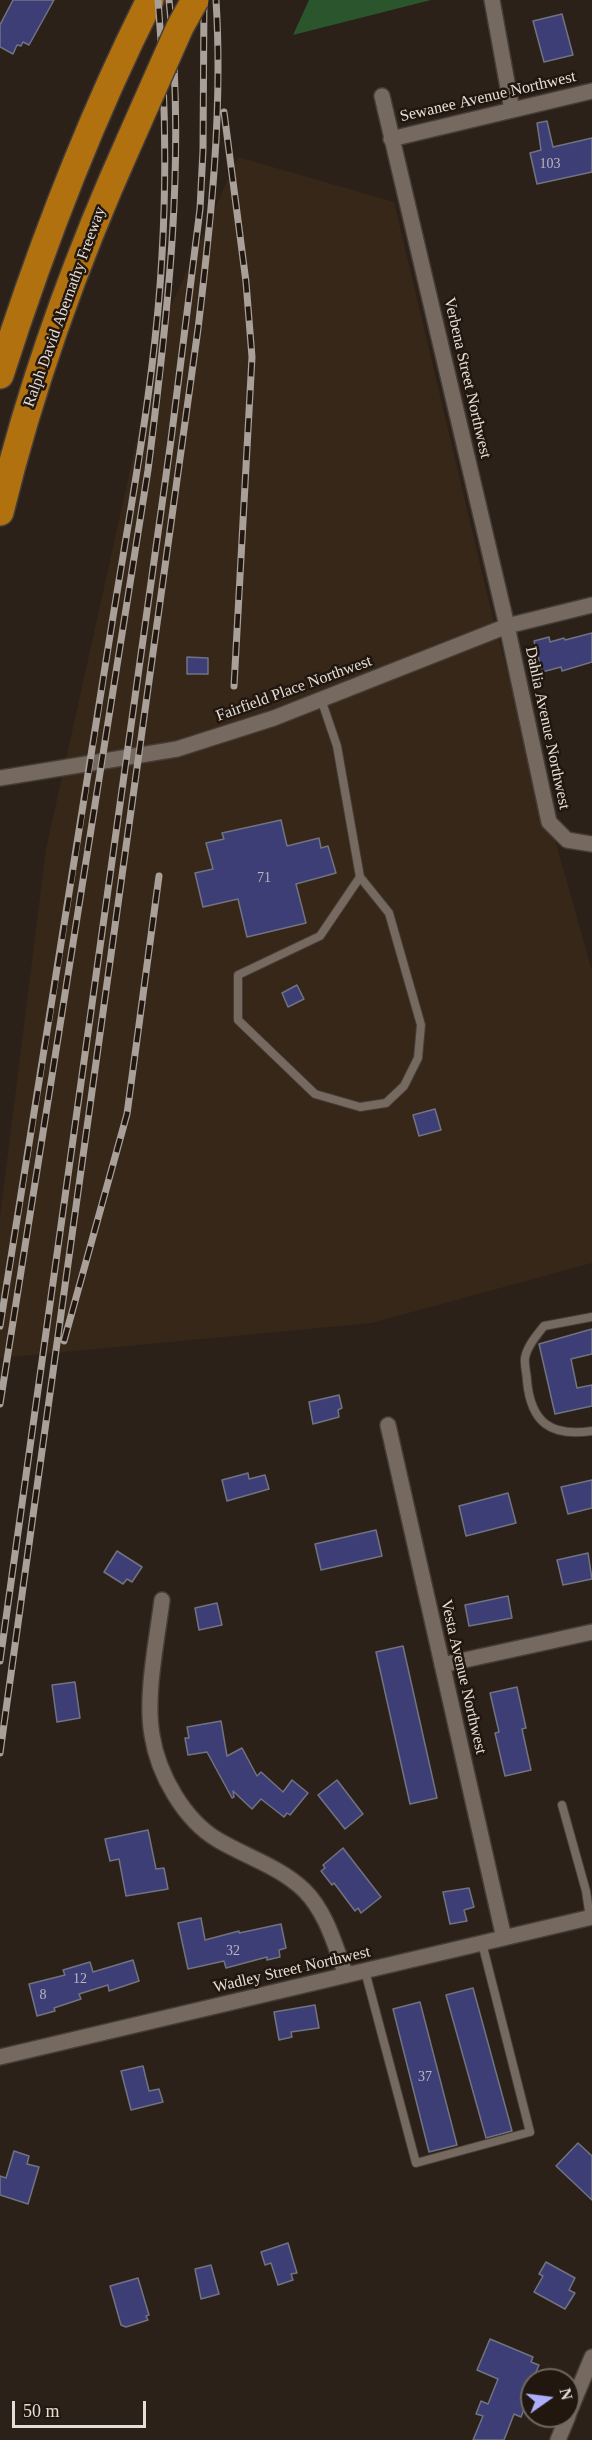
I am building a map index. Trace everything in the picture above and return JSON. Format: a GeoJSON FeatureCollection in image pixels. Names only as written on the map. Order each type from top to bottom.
{"type":"FeatureCollection","features":[{"type":"Feature","properties":{"kind":"highway"},"geometry":{"type":"LineString","coordinates":[[0,375],[21,308],[67,183],[150,0]]}},
{"type":"Feature","properties":{"kind":"highway","name":"Ralph David Abernathy Freeway"},"geometry":{"type":"LineString","coordinates":[[0,512],[30,398],[55,325],[130,140],[180,27],[195,0]]}},
{"type":"Feature","properties":{"kind":"street"},"geometry":{"type":"LineString","coordinates":[[492,0],[512,110]]}},
{"type":"Feature","properties":{"kind":"street","name":"Sewanee Avenue Northwest"},"geometry":{"type":"LineString","coordinates":[[391,139],[592,91]]}},
{"type":"Feature","properties":{"kind":"street","name":"Verbena Street Northwest"},"geometry":{"type":"LineString","coordinates":[[382,96],[507,626]]}},
{"type":"Feature","properties":{"kind":"street","name":"Fairfield Place Northwest"},"geometry":{"type":"LineString","coordinates":[[0,778],[177,749],[274,718],[507,626],[592,605]]}},
{"type":"Feature","properties":{"kind":"street","name":"Dahlia Avenue Northwest"},"geometry":{"type":"LineString","coordinates":[[507,626],[549,822],[567,840],[592,844]]}},
{"type":"Feature","properties":{"kind":"street","name":"Vesta Avenue Northwest"},"geometry":{"type":"LineString","coordinates":[[388,1425],[504,1938]]}},
{"type":"Feature","properties":{"kind":"street"},"geometry":{"type":"LineString","coordinates":[[162,1600],[151,1704],[152,1735],[163,1775],[185,1811],[216,1839],[280,1871],[305,1891],[326,1920],[346,1976]]}},
{"type":"Feature","properties":{"kind":"street"},"geometry":{"type":"LineString","coordinates":[[442,1665],[592,1632]]}},
{"type":"Feature","properties":{"kind":"street","name":"Wadley Street Northwest"},"geometry":{"type":"LineString","coordinates":[[0,2057],[591,1917]]}},
{"type":"Feature","properties":{"kind":"street"},"geometry":{"type":"LineString","coordinates":[[580,2386],[592,2356]]}},
{"type":"Feature","properties":{"kind":"lane"},"geometry":{"type":"LineString","coordinates":[[321,699],[337,746],[360,877],[389,913],[421,1025],[418,1058],[404,1086],[386,1103],[360,1107],[315,1094],[238,1020],[238,975],[320,936],[360,877]]}},
{"type":"Feature","properties":{"kind":"lane"},"geometry":{"type":"LineString","coordinates":[[592,1317],[544,1326],[532,1342],[525,1358],[528,1394],[537,1418],[547,1427],[574,1434],[592,1431]]}},
{"type":"Feature","properties":{"kind":"lane"},"geometry":{"type":"LineString","coordinates":[[562,1805],[591,1917]]}},
{"type":"Feature","properties":{"kind":"lane"},"geometry":{"type":"LineString","coordinates":[[364,1971],[416,2163],[530,2132],[482,1943]]}},
{"type":"Feature","properties":{"kind":"shaded area"},"geometry":{"type":"Polygon","coordinates":[[[238,157],[394,202],[494,623],[592,971],[592,1263],[372,1323],[0,1358],[0,1217],[46,849],[162,326],[238,157]]]}},
{"type":"Feature","properties":{"kind":"green space"},"geometry":{"type":"Polygon","coordinates":[[[309,0],[431,0],[293,35],[309,0]]]}},
{"type":"Feature","properties":{"kind":"building"},"geometry":{"type":"Polygon","coordinates":[[[13,0],[54,0],[29,45],[23,42],[21,46],[17,45],[13,54],[0,47],[0,25],[13,0]]]}},
{"type":"Feature","properties":{"kind":"building"},"geometry":{"type":"Polygon","coordinates":[[[562,14],[573,55],[544,62],[533,21],[562,14]]]}},
{"type":"Feature","properties":{"kind":"building"},"geometry":{"type":"Polygon","coordinates":[[[547,121],[553,147],[592,138],[592,172],[537,184],[530,153],[541,150],[537,123],[547,121]]]}},
{"type":"Feature","properties":{"kind":"building"},"geometry":{"type":"Polygon","coordinates":[[[592,633],[592,662],[562,671],[561,667],[542,672],[534,641],[549,637],[550,642],[564,638],[565,640],[592,633]]]}},
{"type":"Feature","properties":{"kind":"building"},"geometry":{"type":"Polygon","coordinates":[[[187,657],[208,658],[208,674],[187,674],[187,657]]]}},
{"type":"Feature","properties":{"kind":"building"},"geometry":{"type":"Polygon","coordinates":[[[281,820],[287,846],[319,838],[321,848],[328,846],[336,873],[296,884],[306,923],[247,937],[238,899],[203,907],[195,873],[213,869],[206,843],[224,839],[222,833],[281,820]]]}},
{"type":"Feature","properties":{"kind":"building"},"geometry":{"type":"Polygon","coordinates":[[[297,985],[304,999],[288,1007],[282,993],[297,985]]]}},
{"type":"Feature","properties":{"kind":"building"},"geometry":{"type":"Polygon","coordinates":[[[435,1109],[441,1130],[419,1136],[413,1115],[435,1109]]]}},
{"type":"Feature","properties":{"kind":"building"},"geometry":{"type":"Polygon","coordinates":[[[592,1329],[592,1354],[571,1359],[577,1388],[592,1385],[592,1406],[555,1414],[539,1344],[592,1329]]]}},
{"type":"Feature","properties":{"kind":"building"},"geometry":{"type":"Polygon","coordinates":[[[339,1395],[342,1408],[338,1410],[339,1417],[313,1424],[309,1402],[339,1395]]]}},
{"type":"Feature","properties":{"kind":"building"},"geometry":{"type":"Polygon","coordinates":[[[248,1473],[249,1479],[265,1475],[269,1489],[227,1501],[222,1480],[248,1473]]]}},
{"type":"Feature","properties":{"kind":"building"},"geometry":{"type":"Polygon","coordinates":[[[592,1480],[592,1508],[568,1514],[561,1487],[592,1480]]]}},
{"type":"Feature","properties":{"kind":"building"},"geometry":{"type":"Polygon","coordinates":[[[508,1493],[516,1523],[466,1536],[459,1506],[508,1493]]]}},
{"type":"Feature","properties":{"kind":"building"},"geometry":{"type":"Polygon","coordinates":[[[376,1530],[382,1556],[321,1570],[315,1544],[376,1530]]]}},
{"type":"Feature","properties":{"kind":"building"},"geometry":{"type":"Polygon","coordinates":[[[117,1551],[142,1567],[132,1582],[127,1579],[123,1584],[104,1572],[117,1551]]]}},
{"type":"Feature","properties":{"kind":"building"},"geometry":{"type":"Polygon","coordinates":[[[588,1553],[592,1579],[563,1585],[557,1560],[588,1553]]]}},
{"type":"Feature","properties":{"kind":"building"},"geometry":{"type":"Polygon","coordinates":[[[508,1596],[512,1618],[469,1626],[465,1605],[508,1596]]]}},
{"type":"Feature","properties":{"kind":"building"},"geometry":{"type":"Polygon","coordinates":[[[217,1603],[222,1625],[199,1630],[195,1608],[217,1603]]]}},
{"type":"Feature","properties":{"kind":"building"},"geometry":{"type":"Polygon","coordinates":[[[403,1646],[437,1798],[410,1804],[376,1652],[403,1646]]]}},
{"type":"Feature","properties":{"kind":"building"},"geometry":{"type":"Polygon","coordinates":[[[75,1682],[80,1718],[57,1722],[52,1685],[75,1682]]]}},
{"type":"Feature","properties":{"kind":"building"},"geometry":{"type":"Polygon","coordinates":[[[517,1687],[526,1728],[522,1729],[531,1770],[505,1776],[495,1733],[499,1732],[490,1693],[517,1687]]]}},
{"type":"Feature","properties":{"kind":"building"},"geometry":{"type":"Polygon","coordinates":[[[221,1721],[227,1756],[242,1748],[257,1776],[261,1772],[283,1792],[292,1780],[308,1793],[290,1815],[287,1813],[284,1817],[261,1799],[252,1809],[233,1791],[234,1797],[232,1798],[207,1752],[188,1755],[185,1738],[189,1738],[187,1727],[221,1721]]]}},
{"type":"Feature","properties":{"kind":"building"},"geometry":{"type":"Polygon","coordinates":[[[337,1780],[363,1814],[345,1829],[318,1795],[337,1780]]]}},
{"type":"Feature","properties":{"kind":"building"},"geometry":{"type":"Polygon","coordinates":[[[148,1830],[156,1869],[164,1868],[168,1889],[126,1896],[119,1859],[110,1861],[105,1839],[148,1830]]]}},
{"type":"Feature","properties":{"kind":"building"},"geometry":{"type":"Polygon","coordinates":[[[343,1848],[381,1897],[361,1913],[358,1908],[355,1911],[334,1883],[332,1885],[321,1871],[325,1868],[323,1865],[343,1848]]]}},
{"type":"Feature","properties":{"kind":"building"},"geometry":{"type":"Polygon","coordinates":[[[469,1888],[474,1907],[464,1910],[467,1921],[450,1924],[443,1892],[469,1888]]]}},
{"type":"Feature","properties":{"kind":"building"},"geometry":{"type":"Polygon","coordinates":[[[201,1918],[205,1940],[239,1931],[239,1933],[281,1924],[286,1948],[279,1950],[280,1957],[267,1960],[267,1957],[226,1968],[224,1961],[188,1969],[178,1923],[201,1918]]]}},
{"type":"Feature","properties":{"kind":"building"},"geometry":{"type":"Polygon","coordinates":[[[133,1960],[139,1981],[109,1991],[108,1985],[79,1994],[81,1999],[54,2008],[55,2011],[37,2016],[29,1984],[65,1975],[63,1970],[90,1962],[93,1972],[133,1960]]]}},
{"type":"Feature","properties":{"kind":"building"},"geometry":{"type":"Polygon","coordinates":[[[473,1988],[512,2131],[486,2138],[446,1995],[473,1988]]]}},
{"type":"Feature","properties":{"kind":"building"},"geometry":{"type":"Polygon","coordinates":[[[420,2002],[457,2145],[429,2152],[393,2009],[420,2002]]]}},
{"type":"Feature","properties":{"kind":"building"},"geometry":{"type":"Polygon","coordinates":[[[315,2005],[319,2028],[291,2032],[292,2037],[279,2040],[274,2012],[315,2005]]]}},
{"type":"Feature","properties":{"kind":"building"},"geometry":{"type":"Polygon","coordinates":[[[143,2066],[149,2091],[159,2089],[163,2102],[131,2110],[121,2071],[143,2066]]]}},
{"type":"Feature","properties":{"kind":"building"},"geometry":{"type":"Polygon","coordinates":[[[578,2143],[592,2156],[592,2200],[556,2166],[578,2143]]]}},
{"type":"Feature","properties":{"kind":"building"},"geometry":{"type":"Polygon","coordinates":[[[14,2151],[29,2156],[27,2164],[39,2167],[28,2204],[0,2195],[0,2176],[6,2178],[14,2151]]]}},
{"type":"Feature","properties":{"kind":"building"},"geometry":{"type":"Polygon","coordinates":[[[288,2243],[297,2273],[291,2274],[293,2280],[278,2285],[271,2263],[265,2265],[261,2252],[288,2243]]]}},
{"type":"Feature","properties":{"kind":"building"},"geometry":{"type":"Polygon","coordinates":[[[546,2262],[575,2278],[569,2290],[575,2293],[565,2309],[534,2292],[543,2276],[539,2274],[546,2262]]]}},
{"type":"Feature","properties":{"kind":"building"},"geometry":{"type":"Polygon","coordinates":[[[211,2265],[219,2294],[201,2299],[195,2269],[211,2265]]]}},
{"type":"Feature","properties":{"kind":"building"},"geometry":{"type":"Polygon","coordinates":[[[138,2278],[149,2315],[146,2316],[148,2320],[126,2327],[121,2325],[110,2286],[138,2278]]]}},
{"type":"Feature","properties":{"kind":"building"},"geometry":{"type":"Polygon","coordinates":[[[490,2339],[533,2357],[531,2362],[539,2365],[538,2368],[520,2368],[520,2417],[514,2414],[504,2440],[473,2440],[483,2416],[476,2414],[481,2401],[488,2404],[498,2379],[477,2370],[490,2339]]]}},
{"type":"Feature","properties":{"kind":"railway"},"geometry":{"type":"LineString","coordinates":[[0,1326],[154,352],[162,255],[165,160],[158,0]]}},
{"type":"Feature","properties":{"kind":"railway"},"geometry":{"type":"LineString","coordinates":[[0,1404],[148,470],[168,294],[175,177],[176,118],[169,0]]}},
{"type":"Feature","properties":{"kind":"railway"},"geometry":{"type":"LineString","coordinates":[[0,1661],[171,440],[200,209],[203,150],[204,0]]}},
{"type":"Feature","properties":{"kind":"railway"},"geometry":{"type":"LineString","coordinates":[[0,1753],[198,329],[217,124],[216,0]]}},
{"type":"Feature","properties":{"kind":"railway"},"geometry":{"type":"LineString","coordinates":[[224,112],[246,282],[252,357],[234,686]]}},
{"type":"Feature","properties":{"kind":"railway"},"geometry":{"type":"LineString","coordinates":[[64,1341],[127,1114],[159,876]]}}]}
